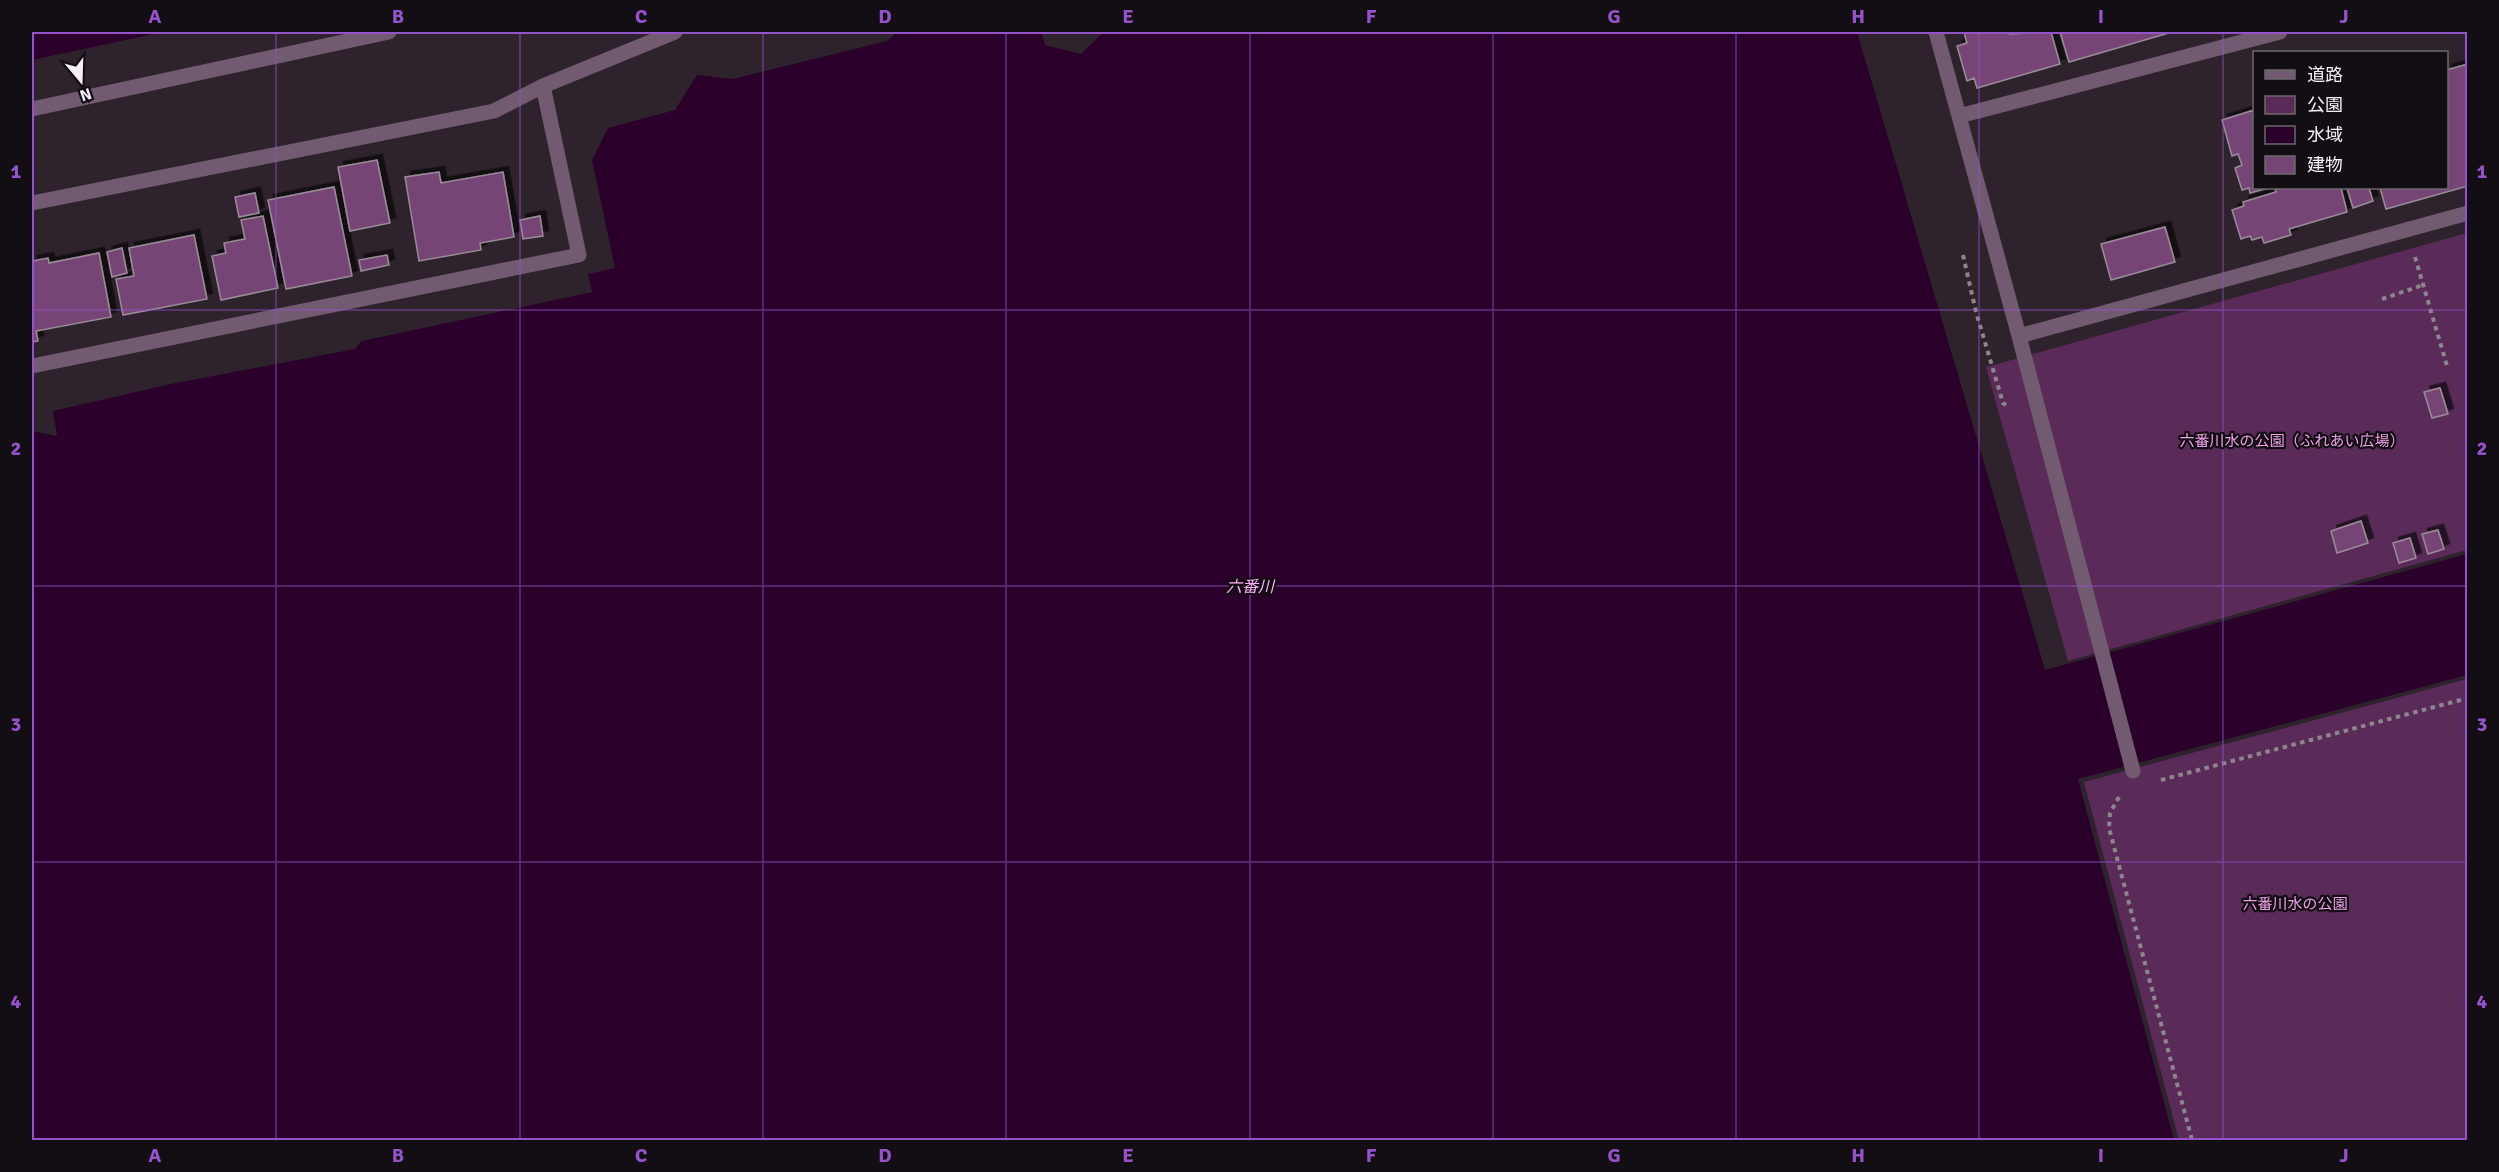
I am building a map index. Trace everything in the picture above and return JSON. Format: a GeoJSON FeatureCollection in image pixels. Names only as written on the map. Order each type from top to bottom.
{"type":"FeatureCollection","features":[{"type":"Feature","properties":{"kind":"street"},"geometry":{"type":"LineString","coordinates":[[32,109],[388,32]]}},
{"type":"Feature","properties":{"kind":"street"},"geometry":{"type":"LineString","coordinates":[[32,203],[494,111],[543,86],[675,32]]}},
{"type":"Feature","properties":{"kind":"street"},"geometry":{"type":"LineString","coordinates":[[1936,32],[2019,336],[2133,771]]}},
{"type":"Feature","properties":{"kind":"street"},"geometry":{"type":"LineString","coordinates":[[1959,116],[2280,32]]}},
{"type":"Feature","properties":{"kind":"street"},"geometry":{"type":"LineString","coordinates":[[32,366],[579,255],[543,86]]}},
{"type":"Feature","properties":{"kind":"street"},"geometry":{"type":"LineString","coordinates":[[2019,336],[2468,213]]}},
{"type":"Feature","properties":{"kind":"path"},"geometry":{"type":"LineString","coordinates":[[2407,230],[2447,366]]}},
{"type":"Feature","properties":{"kind":"path"},"geometry":{"type":"LineString","coordinates":[[2382,299],[2423,285]]}},
{"type":"Feature","properties":{"kind":"path"},"geometry":{"type":"LineString","coordinates":[[2160,780],[2468,698]]}},
{"type":"Feature","properties":{"kind":"path"},"geometry":{"type":"LineString","coordinates":[[2120,796],[2110,813],[2109,828],[2192,1140]]}},
{"type":"Feature","properties":{"kind":"green space","name":"六番川水の公園（ふれあい広場）"},"geometry":{"type":"Polygon","coordinates":[[[2467,233],[2467,550],[2068,661],[1986,367],[2467,233]]]}},
{"type":"Feature","properties":{"kind":"green space","name":"六番川水の公園"},"geometry":{"type":"Polygon","coordinates":[[[2467,679],[2467,1140],[2179,1140],[2084,782],[2467,679]]]}},
{"type":"Feature","properties":{"kind":"water"},"geometry":{"type":"Polygon","coordinates":[[[32,32],[163,32],[32,60],[32,32]]]}},
{"type":"Feature","properties":{"kind":"water","name":"六番川"},"geometry":{"type":"Polygon","coordinates":[[[897,32],[1041,32],[1045,45],[1081,54],[1104,32],[1857,32],[2045,670],[2467,554],[2467,675],[2078,779],[2174,1140],[32,1140],[32,431],[57,436],[53,411],[171,384],[355,349],[362,341],[592,292],[588,274],[615,268],[592,160],[608,128],[675,110],[697,75],[733,79],[887,41],[897,32]]]}},
{"type":"Feature","properties":{"kind":"building"},"geometry":{"type":"Polygon","coordinates":[[[1964,32],[2010,32],[2010,34],[2051,32],[2060,64],[1977,88],[1974,78],[1967,81],[1957,46],[1967,43],[1964,32]]]}},
{"type":"Feature","properties":{"kind":"building"},"geometry":{"type":"Polygon","coordinates":[[[2060,32],[2169,32],[2169,33],[2069,62],[2060,32]]]}},
{"type":"Feature","properties":{"kind":"building"},"geometry":{"type":"Polygon","coordinates":[[[2468,64],[2468,186],[2386,209],[2380,189],[2448,189],[2448,69],[2468,64]]]}},
{"type":"Feature","properties":{"kind":"building"},"geometry":{"type":"Polygon","coordinates":[[[2253,110],[2253,189],[2264,189],[2250,193],[2249,188],[2242,190],[2235,168],[2242,165],[2238,154],[2232,156],[2222,120],[2253,110]]]}},
{"type":"Feature","properties":{"kind":"building"},"geometry":{"type":"Polygon","coordinates":[[[377,160],[390,223],[350,231],[338,167],[377,160]]]}},
{"type":"Feature","properties":{"kind":"building"},"geometry":{"type":"Polygon","coordinates":[[[439,172],[441,183],[503,172],[514,237],[480,243],[481,250],[419,261],[405,177],[439,172]]]}},
{"type":"Feature","properties":{"kind":"building"},"geometry":{"type":"Polygon","coordinates":[[[334,187],[352,276],[286,289],[268,200],[334,187]]]}},
{"type":"Feature","properties":{"kind":"building"},"geometry":{"type":"Polygon","coordinates":[[[2275,189],[2341,189],[2347,212],[2289,229],[2291,235],[2264,243],[2262,237],[2252,240],[2250,236],[2241,239],[2232,210],[2244,206],[2243,202],[2276,192],[2275,189]]]}},
{"type":"Feature","properties":{"kind":"building"},"geometry":{"type":"Polygon","coordinates":[[[2347,189],[2369,189],[2373,201],[2353,208],[2347,189]]]}},
{"type":"Feature","properties":{"kind":"building"},"geometry":{"type":"Polygon","coordinates":[[[255,193],[259,213],[239,217],[235,197],[255,193]]]}},
{"type":"Feature","properties":{"kind":"building"},"geometry":{"type":"Polygon","coordinates":[[[263,216],[278,288],[221,300],[212,256],[226,253],[224,243],[245,239],[241,220],[263,216]]]}},
{"type":"Feature","properties":{"kind":"building"},"geometry":{"type":"Polygon","coordinates":[[[540,216],[543,236],[523,239],[520,220],[540,216]]]}},
{"type":"Feature","properties":{"kind":"building"},"geometry":{"type":"Polygon","coordinates":[[[2165,227],[2175,262],[2111,280],[2101,244],[2165,227]]]}},
{"type":"Feature","properties":{"kind":"building"},"geometry":{"type":"Polygon","coordinates":[[[194,235],[207,299],[123,315],[116,279],[134,276],[129,248],[194,235]]]}},
{"type":"Feature","properties":{"kind":"building"},"geometry":{"type":"Polygon","coordinates":[[[122,248],[127,273],[112,277],[107,252],[122,248]]]}},
{"type":"Feature","properties":{"kind":"building"},"geometry":{"type":"Polygon","coordinates":[[[99,253],[111,317],[36,331],[38,341],[32,342],[32,261],[48,258],[49,263],[99,253]]]}},
{"type":"Feature","properties":{"kind":"building"},"geometry":{"type":"Polygon","coordinates":[[[387,255],[389,265],[361,271],[359,260],[387,255]]]}},
{"type":"Feature","properties":{"kind":"building"},"geometry":{"type":"Polygon","coordinates":[[[2440,388],[2448,414],[2432,418],[2424,392],[2440,388]]]}},
{"type":"Feature","properties":{"kind":"building"},"geometry":{"type":"Polygon","coordinates":[[[2361,521],[2368,543],[2337,553],[2331,531],[2361,521]]]}},
{"type":"Feature","properties":{"kind":"building"},"geometry":{"type":"Polygon","coordinates":[[[2438,530],[2444,549],[2428,554],[2422,534],[2438,530]]]}},
{"type":"Feature","properties":{"kind":"building"},"geometry":{"type":"Polygon","coordinates":[[[2410,538],[2416,558],[2399,563],[2393,543],[2410,538]]]}}]}
